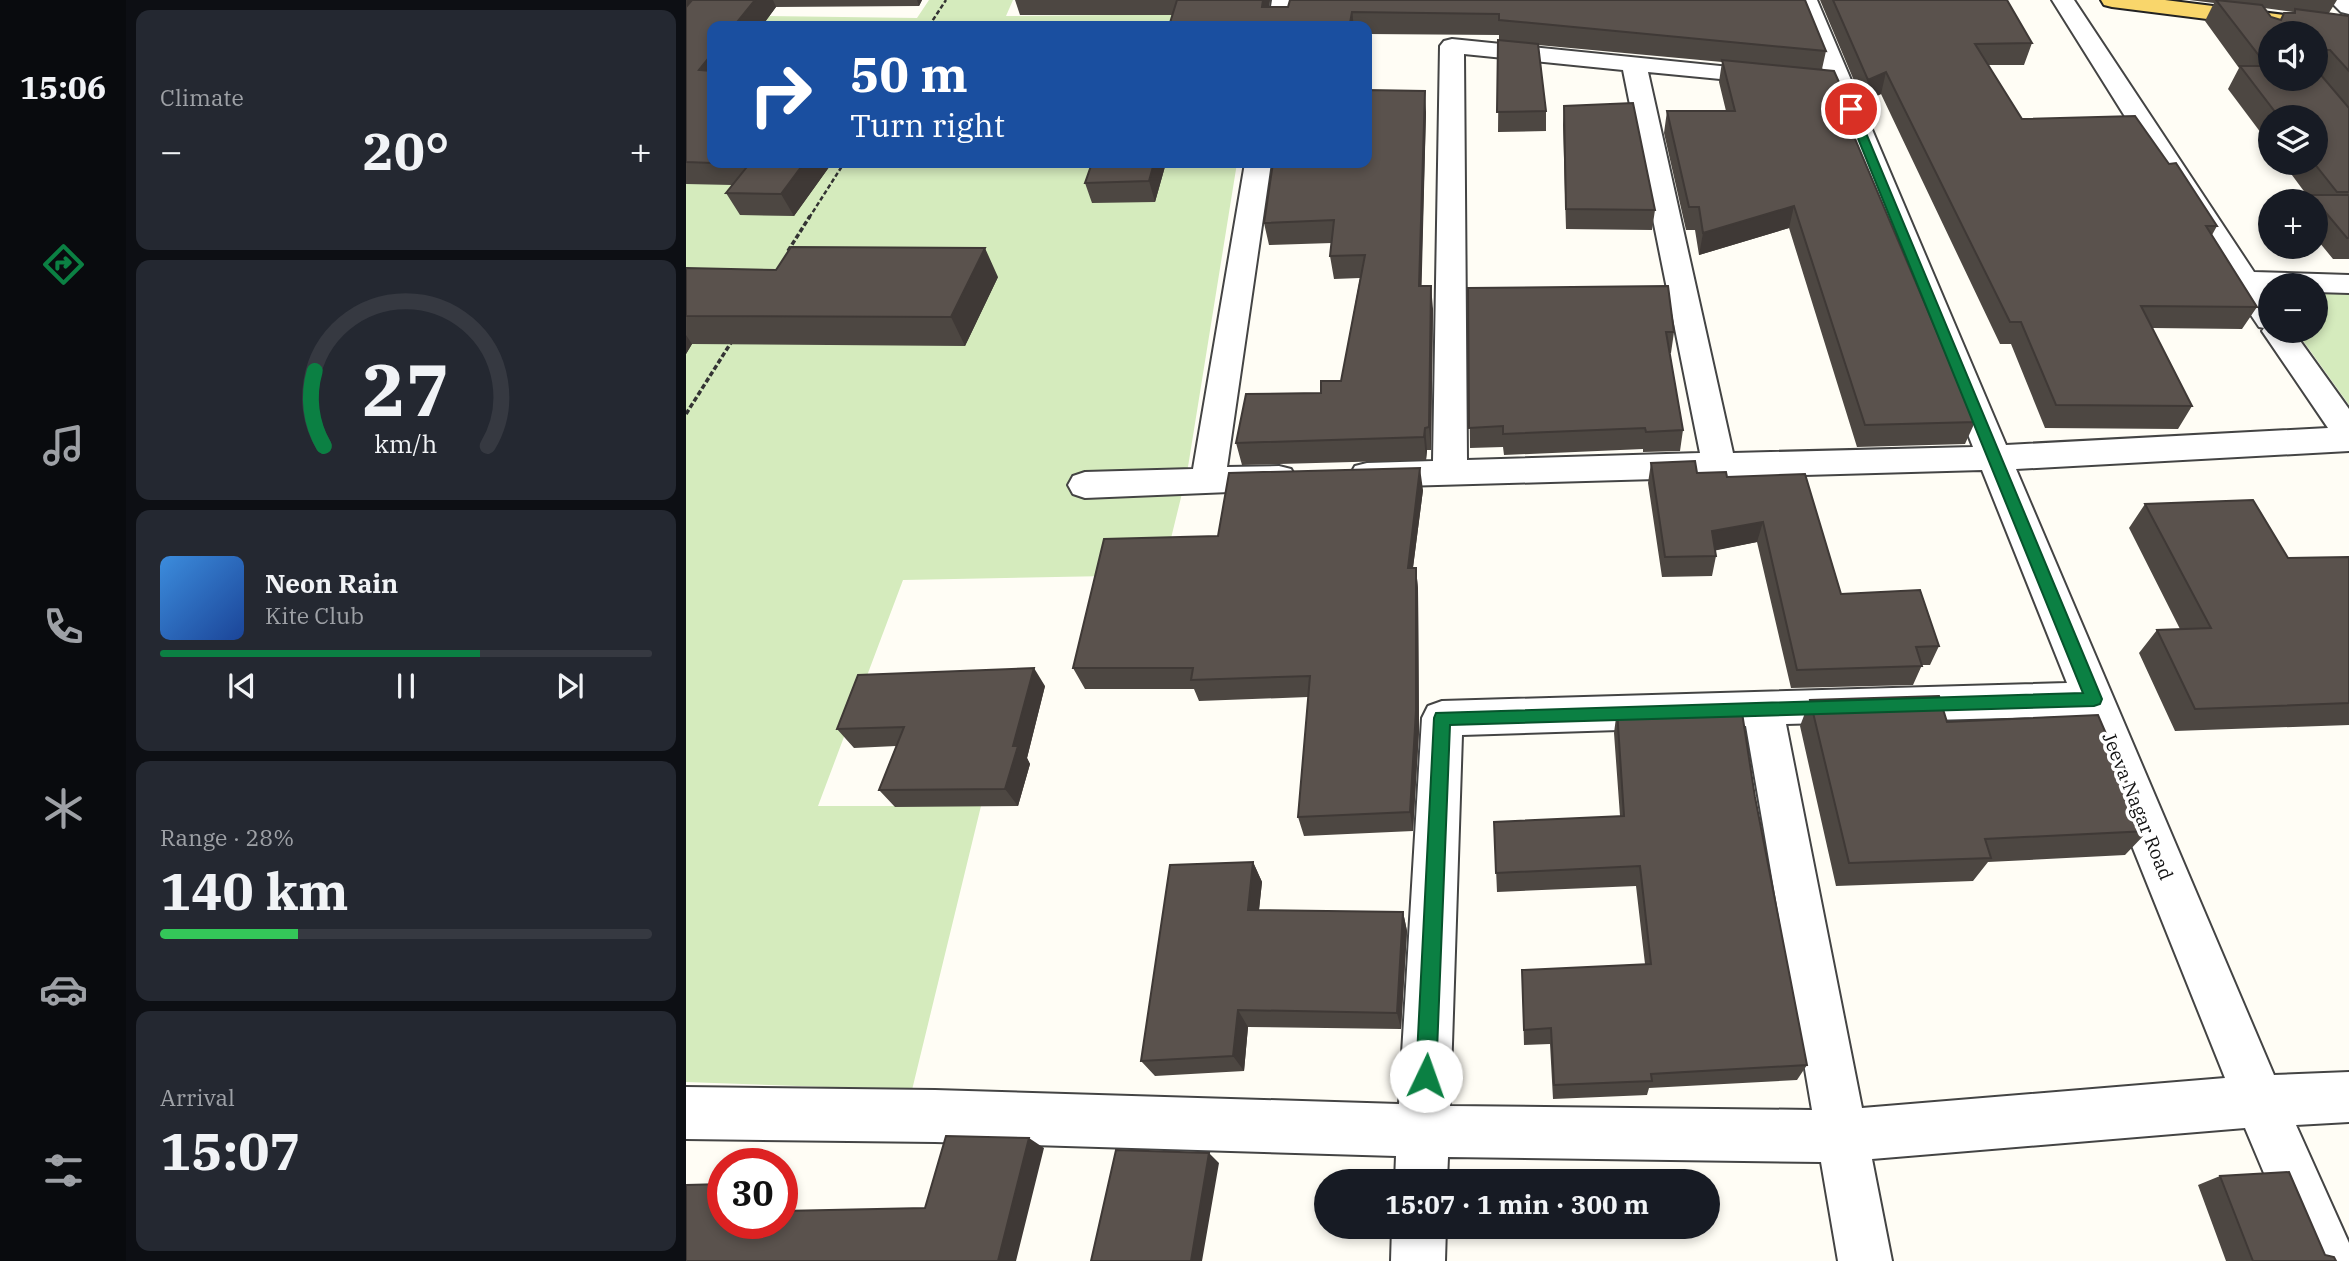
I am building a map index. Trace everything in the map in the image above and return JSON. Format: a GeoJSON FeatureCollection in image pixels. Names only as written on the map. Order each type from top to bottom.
{"type":"FeatureCollection","features":[{"type":"Feature","properties":{"kind":"main road"},"geometry":{"type":"LineString","coordinates":[[2112,0],[2156,2],[2258,24]]}},
{"type":"Feature","properties":{"kind":"main road"},"geometry":{"type":"LineString","coordinates":[[2328,29],[2349,30]]}},
{"type":"Feature","properties":{"kind":"street"},"geometry":{"type":"LineString","coordinates":[[1280,21],[1283,0]]}},
{"type":"Feature","properties":{"kind":"street","name":"Jeeva Nagar Road"},"geometry":{"type":"LineString","coordinates":[[1806,0],[1818,81],[1995,458],[2259,1101],[2329,1261]]}},
{"type":"Feature","properties":{"kind":"street"},"geometry":{"type":"LineString","coordinates":[[2063,0],[2258,303]]}},
{"type":"Feature","properties":{"kind":"street"},"geometry":{"type":"LineString","coordinates":[[2340,0],[2349,7]]}},
{"type":"Feature","properties":{"kind":"street"},"geometry":{"type":"LineString","coordinates":[[1450,471],[1452,46],[1818,81]]}},
{"type":"Feature","properties":{"kind":"street"},"geometry":{"type":"LineString","coordinates":[[1634,64],[1718,465]]}},
{"type":"Feature","properties":{"kind":"street"},"geometry":{"type":"LineString","coordinates":[[1208,481],[1257,168]]}},
{"type":"Feature","properties":{"kind":"street"},"geometry":{"type":"LineString","coordinates":[[2243,281],[2349,284]]}},
{"type":"Feature","properties":{"kind":"street"},"geometry":{"type":"LineString","coordinates":[[2285,343],[2349,436]]}},
{"type":"Feature","properties":{"kind":"street"},"geometry":{"type":"LineString","coordinates":[[1086,485],[1450,471],[1995,458],[2349,436]]}},
{"type":"Feature","properties":{"kind":"street"},"geometry":{"type":"LineString","coordinates":[[1422,1169],[1442,718],[2094,699]]}},
{"type":"Feature","properties":{"kind":"street"},"geometry":{"type":"LineString","coordinates":[[1763,708],[1864,1261]]}},
{"type":"Feature","properties":{"kind":"street"},"geometry":{"type":"LineString","coordinates":[[686,1113],[935,1116],[1424,1131],[1842,1136],[2259,1101],[2349,1097]]}},
{"type":"Feature","properties":{"kind":"street"},"geometry":{"type":"LineString","coordinates":[[1418,1261],[1419,1239]]}},
{"type":"Feature","properties":{"kind":"path"},"geometry":{"type":"LineString","coordinates":[[932,21],[946,0]]}},
{"type":"Feature","properties":{"kind":"path"},"geometry":{"type":"LineString","coordinates":[[786,254],[841,168]]}},
{"type":"Feature","properties":{"kind":"path"},"geometry":{"type":"LineString","coordinates":[[686,414],[736,334]]}},
{"type":"Feature","properties":{"kind":"green space"},"geometry":{"type":"Polygon","coordinates":[[[929,0],[1013,0],[1006,16],[1216,14],[1215,21],[764,21],[768,16],[917,18],[929,0]]]}},
{"type":"Feature","properties":{"kind":"green space"},"geometry":{"type":"Polygon","coordinates":[[[686,125],[707,156],[707,168],[1236,168],[1187,473],[1162,575],[903,580],[818,806],[981,806],[912,1090],[686,1082],[686,125]]]}},
{"type":"Feature","properties":{"kind":"green space"},"geometry":{"type":"Polygon","coordinates":[[[2328,289],[2349,290],[2349,405],[2305,343],[2328,343],[2328,289]]]}},
{"type":"Feature","properties":{"kind":"building"},"geometry":{"type":"Polygon","coordinates":[[[692,0],[755,0],[738,21],[707,21],[707,60],[699,70],[707,71],[707,163],[686,162],[686,7],[692,0]]]}},
{"type":"Feature","properties":{"kind":"building"},"geometry":{"type":"Polygon","coordinates":[[[1177,0],[1263,0],[1262,7],[1288,7],[1290,0],[1805,0],[1826,51],[1499,20],[1499,14],[1352,12],[1350,21],[1171,21],[1177,0]]]}},
{"type":"Feature","properties":{"kind":"building"},"geometry":{"type":"Polygon","coordinates":[[[1833,0],[2007,0],[2032,43],[1975,44],[2022,119],[2135,116],[2169,164],[2176,163],[2217,226],[2206,226],[2257,307],[2141,306],[2192,406],[2056,405],[2021,322],[2010,322],[1886,72],[1868,80],[1833,0]]]}},
{"type":"Feature","properties":{"kind":"building"},"geometry":{"type":"Polygon","coordinates":[[[2216,0],[2262,5],[2271,17],[2281,20],[2284,13],[2295,13],[2295,9],[2349,16],[2349,71],[2328,50],[2328,21],[2258,21],[2258,54],[2216,0]]]}},
{"type":"Feature","properties":{"kind":"building"},"geometry":{"type":"Polygon","coordinates":[[[1498,40],[1538,44],[1546,111],[1497,112],[1498,40]]]}},
{"type":"Feature","properties":{"kind":"building"},"geometry":{"type":"Polygon","coordinates":[[[1722,60],[1834,71],[1843,91],[1836,94],[1975,422],[1865,425],[1794,206],[1703,233],[1699,207],[1689,207],[1667,111],[1735,111],[1722,60]]]}},
{"type":"Feature","properties":{"kind":"building"},"geometry":{"type":"Polygon","coordinates":[[[2240,66],[2258,66],[2258,90],[2240,66]]]}},
{"type":"Feature","properties":{"kind":"building"},"geometry":{"type":"Polygon","coordinates":[[[2328,83],[2349,108],[2349,192],[2337,192],[2324,175],[2328,175],[2328,105],[2270,105],[2259,91],[2328,91],[2328,83]]]}},
{"type":"Feature","properties":{"kind":"building"},"geometry":{"type":"Polygon","coordinates":[[[1372,90],[1425,91],[1419,286],[1431,286],[1429,427],[1425,428],[1424,437],[1236,443],[1246,394],[1321,393],[1321,381],[1341,381],[1365,255],[1330,256],[1334,220],[1264,223],[1272,168],[1372,168],[1372,90]]]}},
{"type":"Feature","properties":{"kind":"building"},"geometry":{"type":"Polygon","coordinates":[[[1633,103],[1655,210],[1566,209],[1564,106],[1633,103]]]}},
{"type":"Feature","properties":{"kind":"building"},"geometry":{"type":"Polygon","coordinates":[[[746,168],[800,168],[781,194],[726,193],[746,168]]]}},
{"type":"Feature","properties":{"kind":"building"},"geometry":{"type":"Polygon","coordinates":[[[1090,168],[1153,168],[1149,181],[1085,183],[1090,168]]]}},
{"type":"Feature","properties":{"kind":"building"},"geometry":{"type":"Polygon","coordinates":[[[2328,195],[2349,195],[2347,238],[2328,215],[2328,195]]]}},
{"type":"Feature","properties":{"kind":"building"},"geometry":{"type":"Polygon","coordinates":[[[791,247],[985,248],[951,317],[686,316],[686,268],[776,270],[791,247]]]}},
{"type":"Feature","properties":{"kind":"building"},"geometry":{"type":"Polygon","coordinates":[[[1668,286],[1674,332],[1666,332],[1683,430],[1646,432],[1645,428],[1503,434],[1503,426],[1469,428],[1468,288],[1668,286]]]}},
{"type":"Feature","properties":{"kind":"building"},"geometry":{"type":"Polygon","coordinates":[[[1695,461],[1697,473],[1726,472],[1727,477],[1805,474],[1841,594],[1920,590],[1939,646],[1916,647],[1922,666],[1797,670],[1763,522],[1712,531],[1716,556],[1665,557],[1651,463],[1695,461]]]}},
{"type":"Feature","properties":{"kind":"building"},"geometry":{"type":"Polygon","coordinates":[[[1420,468],[1408,568],[1416,568],[1416,711],[1410,812],[1298,817],[1310,676],[1191,680],[1193,668],[1073,668],[1104,539],[1218,536],[1229,473],[1420,468]]]}},
{"type":"Feature","properties":{"kind":"building"},"geometry":{"type":"Polygon","coordinates":[[[2253,500],[2288,558],[2349,557],[2349,703],[2195,709],[2157,630],[2211,628],[2145,504],[2253,500]]]}},
{"type":"Feature","properties":{"kind":"building"},"geometry":{"type":"Polygon","coordinates":[[[1034,668],[1013,746],[1018,746],[1005,789],[879,790],[904,727],[837,729],[858,675],[1034,668]]]}},
{"type":"Feature","properties":{"kind":"building"},"geometry":{"type":"Polygon","coordinates":[[[1939,696],[1947,722],[2098,715],[2148,831],[1985,839],[1991,858],[1849,863],[1810,700],[1939,696]]]}},
{"type":"Feature","properties":{"kind":"building"},"geometry":{"type":"Polygon","coordinates":[[[1741,706],[1755,797],[1807,1065],[1651,1074],[1652,1081],[1554,1085],[1551,1028],[1524,1030],[1522,970],[1651,964],[1640,866],[1496,873],[1494,822],[1624,816],[1617,710],[1741,706]]]}},
{"type":"Feature","properties":{"kind":"building"},"geometry":{"type":"Polygon","coordinates":[[[1253,862],[1248,910],[1403,912],[1397,1013],[1238,1010],[1233,1056],[1141,1061],[1170,865],[1253,862]]]}},
{"type":"Feature","properties":{"kind":"building"},"geometry":{"type":"Polygon","coordinates":[[[946,1136],[1029,1138],[998,1261],[686,1261],[686,1185],[707,1184],[707,1239],[798,1239],[798,1211],[925,1208],[946,1136]]]}},
{"type":"Feature","properties":{"kind":"building"},"geometry":{"type":"Polygon","coordinates":[[[1116,1150],[1209,1153],[1191,1261],[1091,1261],[1116,1150]]]}},
{"type":"Feature","properties":{"kind":"building"},"geometry":{"type":"Polygon","coordinates":[[[2289,1172],[2325,1255],[2334,1257],[2336,1261],[2253,1261],[2220,1176],[2289,1172]]]}},
{"type":"Feature","properties":{"kind":"route"},"geometry":{"type":"LineString","coordinates":[[1426,1076],[1442,718],[2094,699],[1851,109]]}}]}
